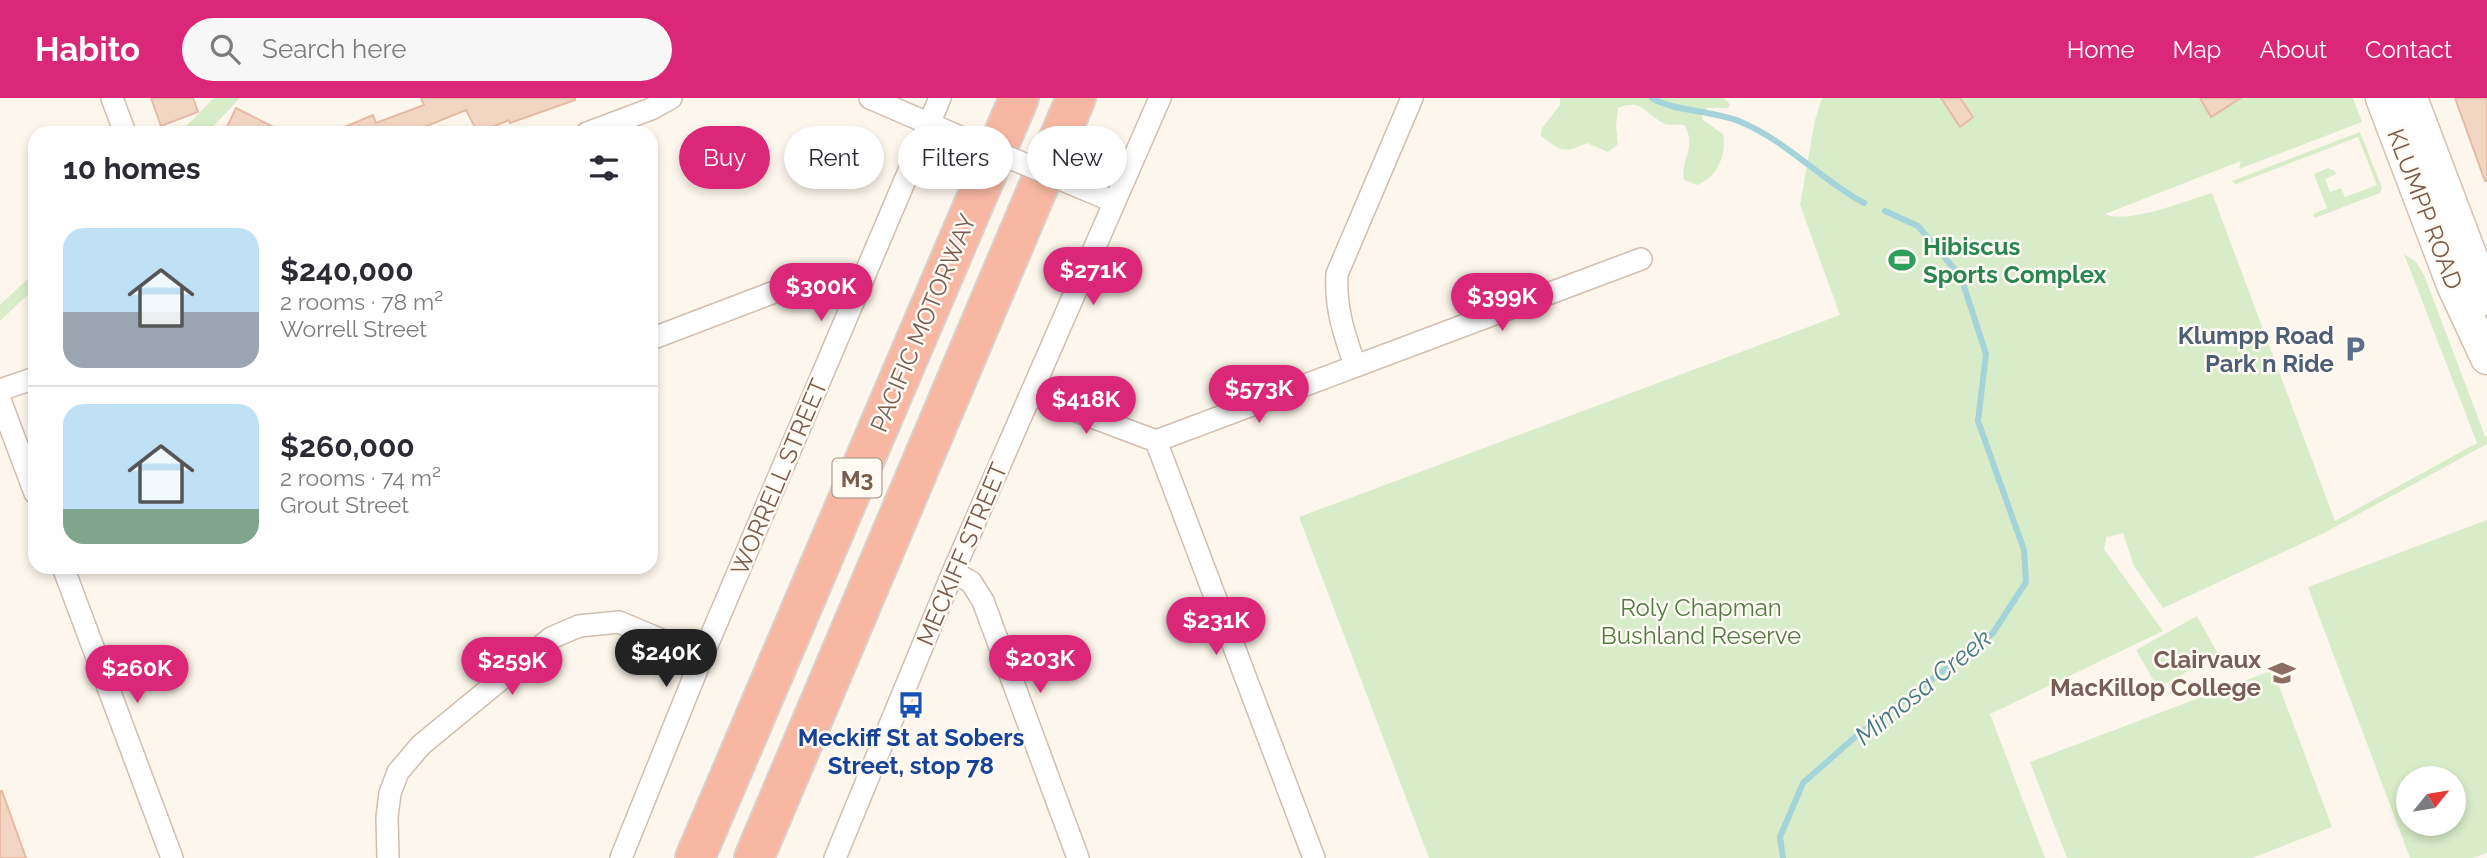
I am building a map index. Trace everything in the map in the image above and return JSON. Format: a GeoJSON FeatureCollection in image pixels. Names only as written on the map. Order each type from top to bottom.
{"type":"FeatureCollection","features":[{"type":"Feature","properties":{"kind":"highway","name":"PACIFIC MOTORWAY"},"geometry":{"type":"LineString","coordinates":[[695,858],[1019,98]]}},
{"type":"Feature","properties":{"kind":"highway","name":"M3"},"geometry":{"type":"LineString","coordinates":[[754,858],[1076,98]]}},
{"type":"Feature","properties":{"kind":"main road","name":"KLUMPP ROAD"},"geometry":{"type":"LineString","coordinates":[[2382,98],[2453,285],[2487,358]]}},
{"type":"Feature","properties":{"kind":"main road","name":"KLUMPP ROAD"},"geometry":{"type":"LineString","coordinates":[[2412,98],[2487,299]]}},
{"type":"Feature","properties":{"kind":"street"},"geometry":{"type":"LineString","coordinates":[[112,98],[122,126]]}},
{"type":"Feature","properties":{"kind":"street"},"geometry":{"type":"LineString","coordinates":[[606,126],[651,109],[671,98]]}},
{"type":"Feature","properties":{"kind":"street"},"geometry":{"type":"LineString","coordinates":[[870,98],[1109,200]]}},
{"type":"Feature","properties":{"kind":"street","name":"WORRELL STREET"},"geometry":{"type":"LineString","coordinates":[[621,858],[702,657],[940,98]]}},
{"type":"Feature","properties":{"kind":"street","name":"MECKIFF STREET"},"geometry":{"type":"LineString","coordinates":[[835,858],[953,572],[1031,394],[1109,200],[1160,98]]}},
{"type":"Feature","properties":{"kind":"street"},"geometry":{"type":"LineString","coordinates":[[1355,365],[1335,297],[1337,274],[1412,98]]}},
{"type":"Feature","properties":{"kind":"street"},"geometry":{"type":"LineString","coordinates":[[1031,394],[1156,441],[1641,259]]}},
{"type":"Feature","properties":{"kind":"street"},"geometry":{"type":"LineString","coordinates":[[658,336],[777,291],[807,285],[828,289],[853,301]]}},
{"type":"Feature","properties":{"kind":"street"},"geometry":{"type":"LineString","coordinates":[[0,390],[28,381]]}},
{"type":"Feature","properties":{"kind":"street"},"geometry":{"type":"LineString","coordinates":[[0,400],[28,474]]}},
{"type":"Feature","properties":{"kind":"street"},"geometry":{"type":"LineString","coordinates":[[1156,441],[1314,858]]}},
{"type":"Feature","properties":{"kind":"street"},"geometry":{"type":"LineString","coordinates":[[953,572],[971,582],[983,601],[1078,858]]}},
{"type":"Feature","properties":{"kind":"street"},"geometry":{"type":"LineString","coordinates":[[66,574],[172,858]]}},
{"type":"Feature","properties":{"kind":"street"},"geometry":{"type":"LineString","coordinates":[[388,858],[387,817],[390,793],[398,772],[421,745],[551,638],[579,626],[619,622],[702,657]]}},
{"type":"Feature","properties":{"kind":"green space"},"geometry":{"type":"Polygon","coordinates":[[[214,98],[240,98],[214,126],[186,126],[214,98]]]}},
{"type":"Feature","properties":{"kind":"green space"},"geometry":{"type":"Polygon","coordinates":[[[1560,98],[1723,98],[1730,104],[1728,108],[1707,108],[1701,111],[1703,120],[1723,134],[1722,158],[1715,171],[1704,181],[1697,185],[1684,180],[1689,140],[1684,125],[1665,124],[1642,108],[1632,105],[1618,108],[1618,144],[1608,152],[1587,143],[1567,150],[1558,148],[1541,136],[1542,128],[1560,105],[1560,98]]]}},
{"type":"Feature","properties":{"kind":"green space","name":"Roly Chapman Bushland Reserve"},"geometry":{"type":"Polygon","coordinates":[[[1822,98],[2353,98],[2362,122],[2239,169],[2241,161],[2105,214],[2114,217],[2142,214],[2212,193],[2335,521],[2477,443],[2404,254],[2416,262],[2424,275],[2487,436],[2487,444],[2324,533],[2163,608],[2134,566],[2123,533],[2108,537],[2107,535],[2104,549],[2163,631],[1990,714],[2045,858],[1429,858],[1299,517],[1840,315],[1800,205],[1815,120],[1822,98]]]}},
{"type":"Feature","properties":{"kind":"green space"},"geometry":{"type":"Polygon","coordinates":[[[2360,132],[2382,188],[2380,193],[2315,218],[2313,214],[2327,208],[2314,174],[2328,168],[2335,171],[2336,174],[2325,179],[2330,192],[2341,188],[2345,197],[2377,185],[2358,137],[2236,184],[2232,181],[2360,132]]]}},
{"type":"Feature","properties":{"kind":"green space"},"geometry":{"type":"Polygon","coordinates":[[[28,279],[28,295],[0,321],[0,305],[28,279]]]}},
{"type":"Feature","properties":{"kind":"green space"},"geometry":{"type":"Polygon","coordinates":[[[2487,520],[2487,853],[2472,858],[2410,858],[2402,836],[2466,836],[2466,766],[2396,766],[2396,821],[2308,587],[2487,520]]]}},
{"type":"Feature","properties":{"kind":"green space"},"geometry":{"type":"Polygon","coordinates":[[[2197,616],[2218,654],[2158,688],[2136,650],[2197,616]]]}},
{"type":"Feature","properties":{"kind":"green space"},"geometry":{"type":"Polygon","coordinates":[[[2273,670],[2332,827],[2252,858],[2067,858],[2030,762],[2273,670]]]}},
{"type":"Feature","properties":{"kind":"building"},"geometry":{"type":"Polygon","coordinates":[[[151,98],[193,98],[198,112],[161,126],[151,98]]]}},
{"type":"Feature","properties":{"kind":"building"},"geometry":{"type":"Polygon","coordinates":[[[421,98],[575,98],[510,123],[509,120],[495,126],[474,126],[466,110],[426,126],[347,126],[373,115],[376,123],[424,105],[421,98]]]}},
{"type":"Feature","properties":{"kind":"building"},"geometry":{"type":"Polygon","coordinates":[[[1941,98],[1960,98],[1973,117],[1960,127],[1941,98]]]}},
{"type":"Feature","properties":{"kind":"building"},"geometry":{"type":"Polygon","coordinates":[[[2200,98],[2241,98],[2211,117],[2200,98]]]}},
{"type":"Feature","properties":{"kind":"building"},"geometry":{"type":"Polygon","coordinates":[[[2455,98],[2487,98],[2487,181],[2485,181],[2455,98]]]}},
{"type":"Feature","properties":{"kind":"building"},"geometry":{"type":"Polygon","coordinates":[[[236,108],[271,126],[227,126],[236,108]]]}},
{"type":"Feature","properties":{"kind":"building"},"geometry":{"type":"Polygon","coordinates":[[[2,791],[26,858],[0,858],[2,791]]]}},
{"type":"Feature","properties":{"kind":"waterway","name":"Mimosa Creek"},"geometry":{"type":"LineString","coordinates":[[1652,98],[1671,106],[1731,118],[1758,130],[1864,203]]}},
{"type":"Feature","properties":{"kind":"waterway","name":"Mimosa Creek"},"geometry":{"type":"LineString","coordinates":[[1783,858],[1780,837],[1803,783],[1854,738],[1993,633],[2026,582],[2024,550],[1978,421],[1986,354],[1961,277],[1918,226],[1885,211]]}},
{"type":"Feature","properties":{"kind":"place","name":"Hibiscus Sports Complex"},"geometry":{"type":"Point","coordinates":[1902,260]}},
{"type":"Feature","properties":{"kind":"place","name":"Klumpp Road Park n Ride"},"geometry":{"type":"Point","coordinates":[2355,349]}},
{"type":"Feature","properties":{"kind":"place","name":"Clairvaux MacKillop College"},"geometry":{"type":"Point","coordinates":[2282,673]}},
{"type":"Feature","properties":{"kind":"place","name":"Meckiff St at Sobers Street, stop 78"},"geometry":{"type":"Point","coordinates":[911,705]}}]}
